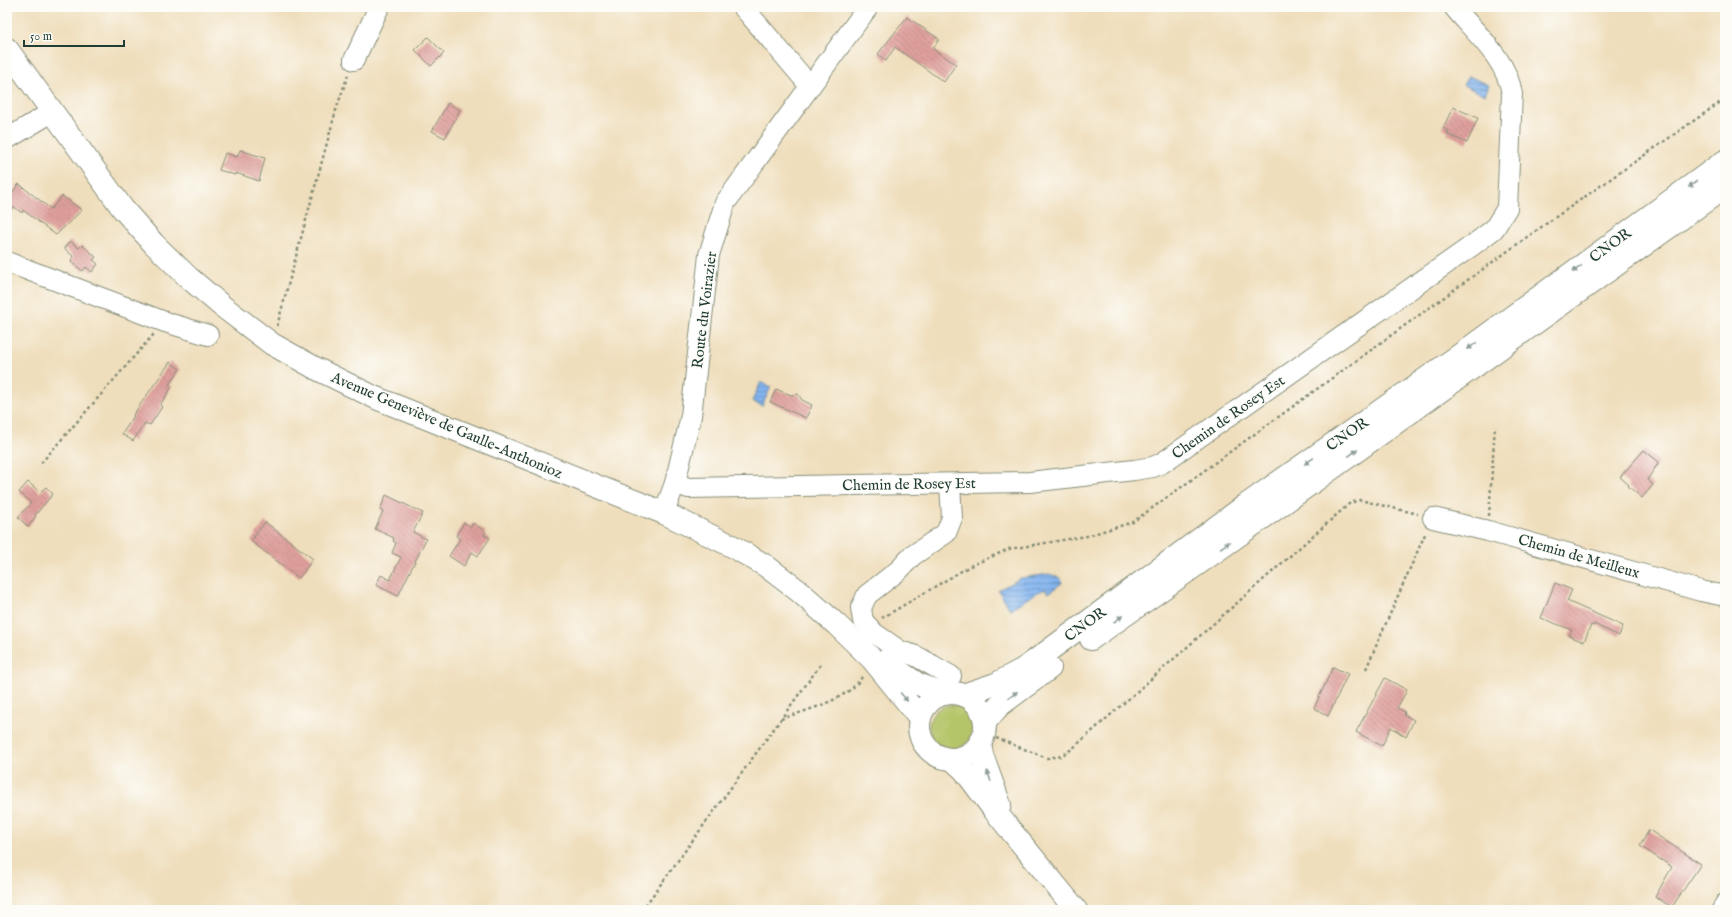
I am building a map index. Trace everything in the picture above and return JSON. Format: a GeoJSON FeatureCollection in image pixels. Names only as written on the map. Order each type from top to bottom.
{"type":"FeatureCollection","features":[{"type":"Feature","properties":{"kind":"main road","name":"Avenue Geneviève de Gaulle-Anthonioz"},"geometry":{"type":"LineString","coordinates":[[7,49],[123,209],[154,244],[189,278],[222,306],[272,344],[317,369],[376,398],[664,513],[732,546],[766,566],[800,592],[866,653],[920,718]]}},
{"type":"Feature","properties":{"kind":"main road","name":"CNOR"},"geometry":{"type":"LineString","coordinates":[[953,688],[975,692],[996,684],[1025,668],[1246,505],[1461,354],[1725,161]]}},
{"type":"Feature","properties":{"kind":"main road","name":"CNOR"},"geometry":{"type":"LineString","coordinates":[[983,733],[999,706],[1029,683],[1725,187]]}},
{"type":"Feature","properties":{"kind":"main road","name":"Avenue Geneviève de Gaulle-Anthonioz"},"geometry":{"type":"LineString","coordinates":[[866,653],[918,684],[953,688]]}},
{"type":"Feature","properties":{"kind":"main road"},"geometry":{"type":"LineString","coordinates":[[1016,837],[998,802],[982,756],[983,733],[981,710],[974,701],[953,688],[933,699],[925,707],[920,718],[919,728],[922,738],[927,747],[935,754],[952,759],[964,770],[1016,837],[1076,910]]}},
{"type":"Feature","properties":{"kind":"main road"},"geometry":{"type":"LineString","coordinates":[[952,759],[963,757],[973,752],[983,733]]}},
{"type":"Feature","properties":{"kind":"street"},"geometry":{"type":"LineString","coordinates":[[354,60],[379,7]]}},
{"type":"Feature","properties":{"kind":"street"},"geometry":{"type":"LineString","coordinates":[[742,7],[810,86]]}},
{"type":"Feature","properties":{"kind":"street","name":"Route du Voirazier"},"geometry":{"type":"LineString","coordinates":[[664,513],[675,483],[691,416],[709,255],[725,203],[868,7]]}},
{"type":"Feature","properties":{"kind":"street","name":"Chemin de Rosey Est"},"geometry":{"type":"LineString","coordinates":[[675,483],[688,488],[1030,482],[1134,470],[1153,467],[1162,463],[1494,229],[1507,208],[1512,94],[1511,86],[1504,68],[1454,7]]}},
{"type":"Feature","properties":{"kind":"street"},"geometry":{"type":"LineString","coordinates":[[7,139],[52,112]]}},
{"type":"Feature","properties":{"kind":"street"},"geometry":{"type":"LineString","coordinates":[[7,262],[165,322],[208,335]]}},
{"type":"Feature","properties":{"kind":"street"},"geometry":{"type":"LineString","coordinates":[[950,484],[952,518],[946,533],[912,556],[899,570],[867,595],[861,608],[863,621],[874,633],[900,651],[916,656],[953,688]]}},
{"type":"Feature","properties":{"kind":"street","name":"Chemin de Meilleux"},"geometry":{"type":"LineString","coordinates":[[1432,518],[1488,531],[1701,591],[1725,596]]}},
{"type":"Feature","properties":{"kind":"street"},"geometry":{"type":"LineString","coordinates":[[1722,910],[1725,904]]}},
{"type":"Feature","properties":{"kind":"path"},"geometry":{"type":"LineString","coordinates":[[272,344],[336,110],[354,60]]}},
{"type":"Feature","properties":{"kind":"path"},"geometry":{"type":"LineString","coordinates":[[41,463],[165,322]]}},
{"type":"Feature","properties":{"kind":"path"},"geometry":{"type":"LineString","coordinates":[[1488,531],[1495,426]]}},
{"type":"Feature","properties":{"kind":"path"},"geometry":{"type":"LineString","coordinates":[[983,733],[1046,758],[1061,756],[1072,749],[1350,503],[1360,500],[1432,518],[1366,669]]}},
{"type":"Feature","properties":{"kind":"path"},"geometry":{"type":"LineString","coordinates":[[780,719],[842,696],[861,680],[866,653]]}},
{"type":"Feature","properties":{"kind":"path"},"geometry":{"type":"LineString","coordinates":[[642,910],[821,664]]}},
{"type":"Feature","properties":{"kind":"green space"},"geometry":{"type":"Polygon","coordinates":[[[951,705],[963,709],[969,715],[973,727],[969,739],[963,745],[951,749],[939,745],[933,739],[929,727],[933,715],[939,709],[951,705]]]}},
{"type":"Feature","properties":{"kind":"water"},"geometry":{"type":"Polygon","coordinates":[[[1468,76],[1489,85],[1485,95],[1463,85],[1468,76]]]}},
{"type":"Feature","properties":{"kind":"water"},"geometry":{"type":"Polygon","coordinates":[[[761,382],[771,387],[762,406],[752,401],[761,382]]]}},
{"type":"Feature","properties":{"kind":"water"},"geometry":{"type":"Polygon","coordinates":[[[1049,574],[1060,578],[1062,583],[1048,593],[1046,589],[1038,592],[1010,609],[998,590],[1021,578],[1049,574]]]}},
{"type":"Feature","properties":{"kind":"building"},"geometry":{"type":"Polygon","coordinates":[[[907,17],[939,39],[933,49],[956,64],[944,82],[895,47],[886,61],[878,54],[907,17]]]}},
{"type":"Feature","properties":{"kind":"building"},"geometry":{"type":"Polygon","coordinates":[[[428,37],[444,53],[431,66],[415,50],[428,37]]]}},
{"type":"Feature","properties":{"kind":"building"},"geometry":{"type":"Polygon","coordinates":[[[448,103],[460,110],[445,138],[432,131],[448,103]]]}},
{"type":"Feature","properties":{"kind":"building"},"geometry":{"type":"Polygon","coordinates":[[[1453,107],[1478,118],[1467,143],[1447,134],[1449,131],[1443,128],[1453,107]]]}},
{"type":"Feature","properties":{"kind":"building"},"geometry":{"type":"Polygon","coordinates":[[[240,150],[265,158],[259,181],[236,173],[235,175],[219,170],[225,153],[237,157],[240,150]]]}},
{"type":"Feature","properties":{"kind":"building"},"geometry":{"type":"Polygon","coordinates":[[[19,184],[51,209],[62,196],[82,210],[56,235],[23,210],[22,213],[14,207],[7,215],[7,199],[19,184]]]}},
{"type":"Feature","properties":{"kind":"building"},"geometry":{"type":"Polygon","coordinates":[[[70,241],[79,248],[82,245],[96,257],[93,260],[98,264],[92,272],[86,267],[83,271],[71,262],[73,256],[64,248],[70,241]]]}},
{"type":"Feature","properties":{"kind":"building"},"geometry":{"type":"Polygon","coordinates":[[[170,362],[180,369],[169,385],[172,387],[160,405],[162,407],[150,425],[145,423],[133,441],[122,434],[134,416],[133,415],[170,362]]]}},
{"type":"Feature","properties":{"kind":"building"},"geometry":{"type":"Polygon","coordinates":[[[776,389],[791,395],[798,394],[802,400],[812,405],[806,418],[770,402],[776,389]]]}},
{"type":"Feature","properties":{"kind":"building"},"geometry":{"type":"Polygon","coordinates":[[[1644,450],[1659,462],[1647,480],[1653,485],[1642,498],[1620,477],[1644,450]]]}},
{"type":"Feature","properties":{"kind":"building"},"geometry":{"type":"Polygon","coordinates":[[[28,482],[40,492],[46,487],[53,494],[35,515],[36,516],[28,527],[18,517],[31,503],[19,492],[28,482]]]}},
{"type":"Feature","properties":{"kind":"building"},"geometry":{"type":"Polygon","coordinates":[[[386,495],[423,513],[413,532],[426,539],[398,596],[376,585],[381,575],[390,580],[401,557],[392,553],[396,543],[393,541],[394,538],[375,529],[383,511],[380,510],[386,495]]]}},
{"type":"Feature","properties":{"kind":"building"},"geometry":{"type":"Polygon","coordinates":[[[265,522],[313,559],[299,578],[251,541],[265,522]]]}},
{"type":"Feature","properties":{"kind":"building"},"geometry":{"type":"Polygon","coordinates":[[[464,522],[471,527],[473,523],[486,532],[484,535],[490,538],[478,556],[472,552],[464,566],[449,556],[460,539],[456,536],[464,522]]]}},
{"type":"Feature","properties":{"kind":"building"},"geometry":{"type":"Polygon","coordinates":[[[1555,583],[1572,590],[1567,601],[1623,626],[1619,636],[1594,624],[1593,626],[1591,625],[1584,642],[1569,636],[1572,630],[1541,618],[1555,583]]]}},
{"type":"Feature","properties":{"kind":"building"},"geometry":{"type":"Polygon","coordinates":[[[1333,667],[1348,674],[1328,716],[1314,708],[1333,667]]]}},
{"type":"Feature","properties":{"kind":"building"},"geometry":{"type":"Polygon","coordinates":[[[1385,678],[1407,690],[1397,708],[1405,712],[1404,715],[1414,720],[1406,737],[1391,727],[1382,746],[1356,732],[1385,678]]]}},
{"type":"Feature","properties":{"kind":"building"},"geometry":{"type":"Polygon","coordinates":[[[1649,830],[1701,864],[1672,907],[1655,897],[1672,867],[1640,846],[1649,830]]]}}]}
